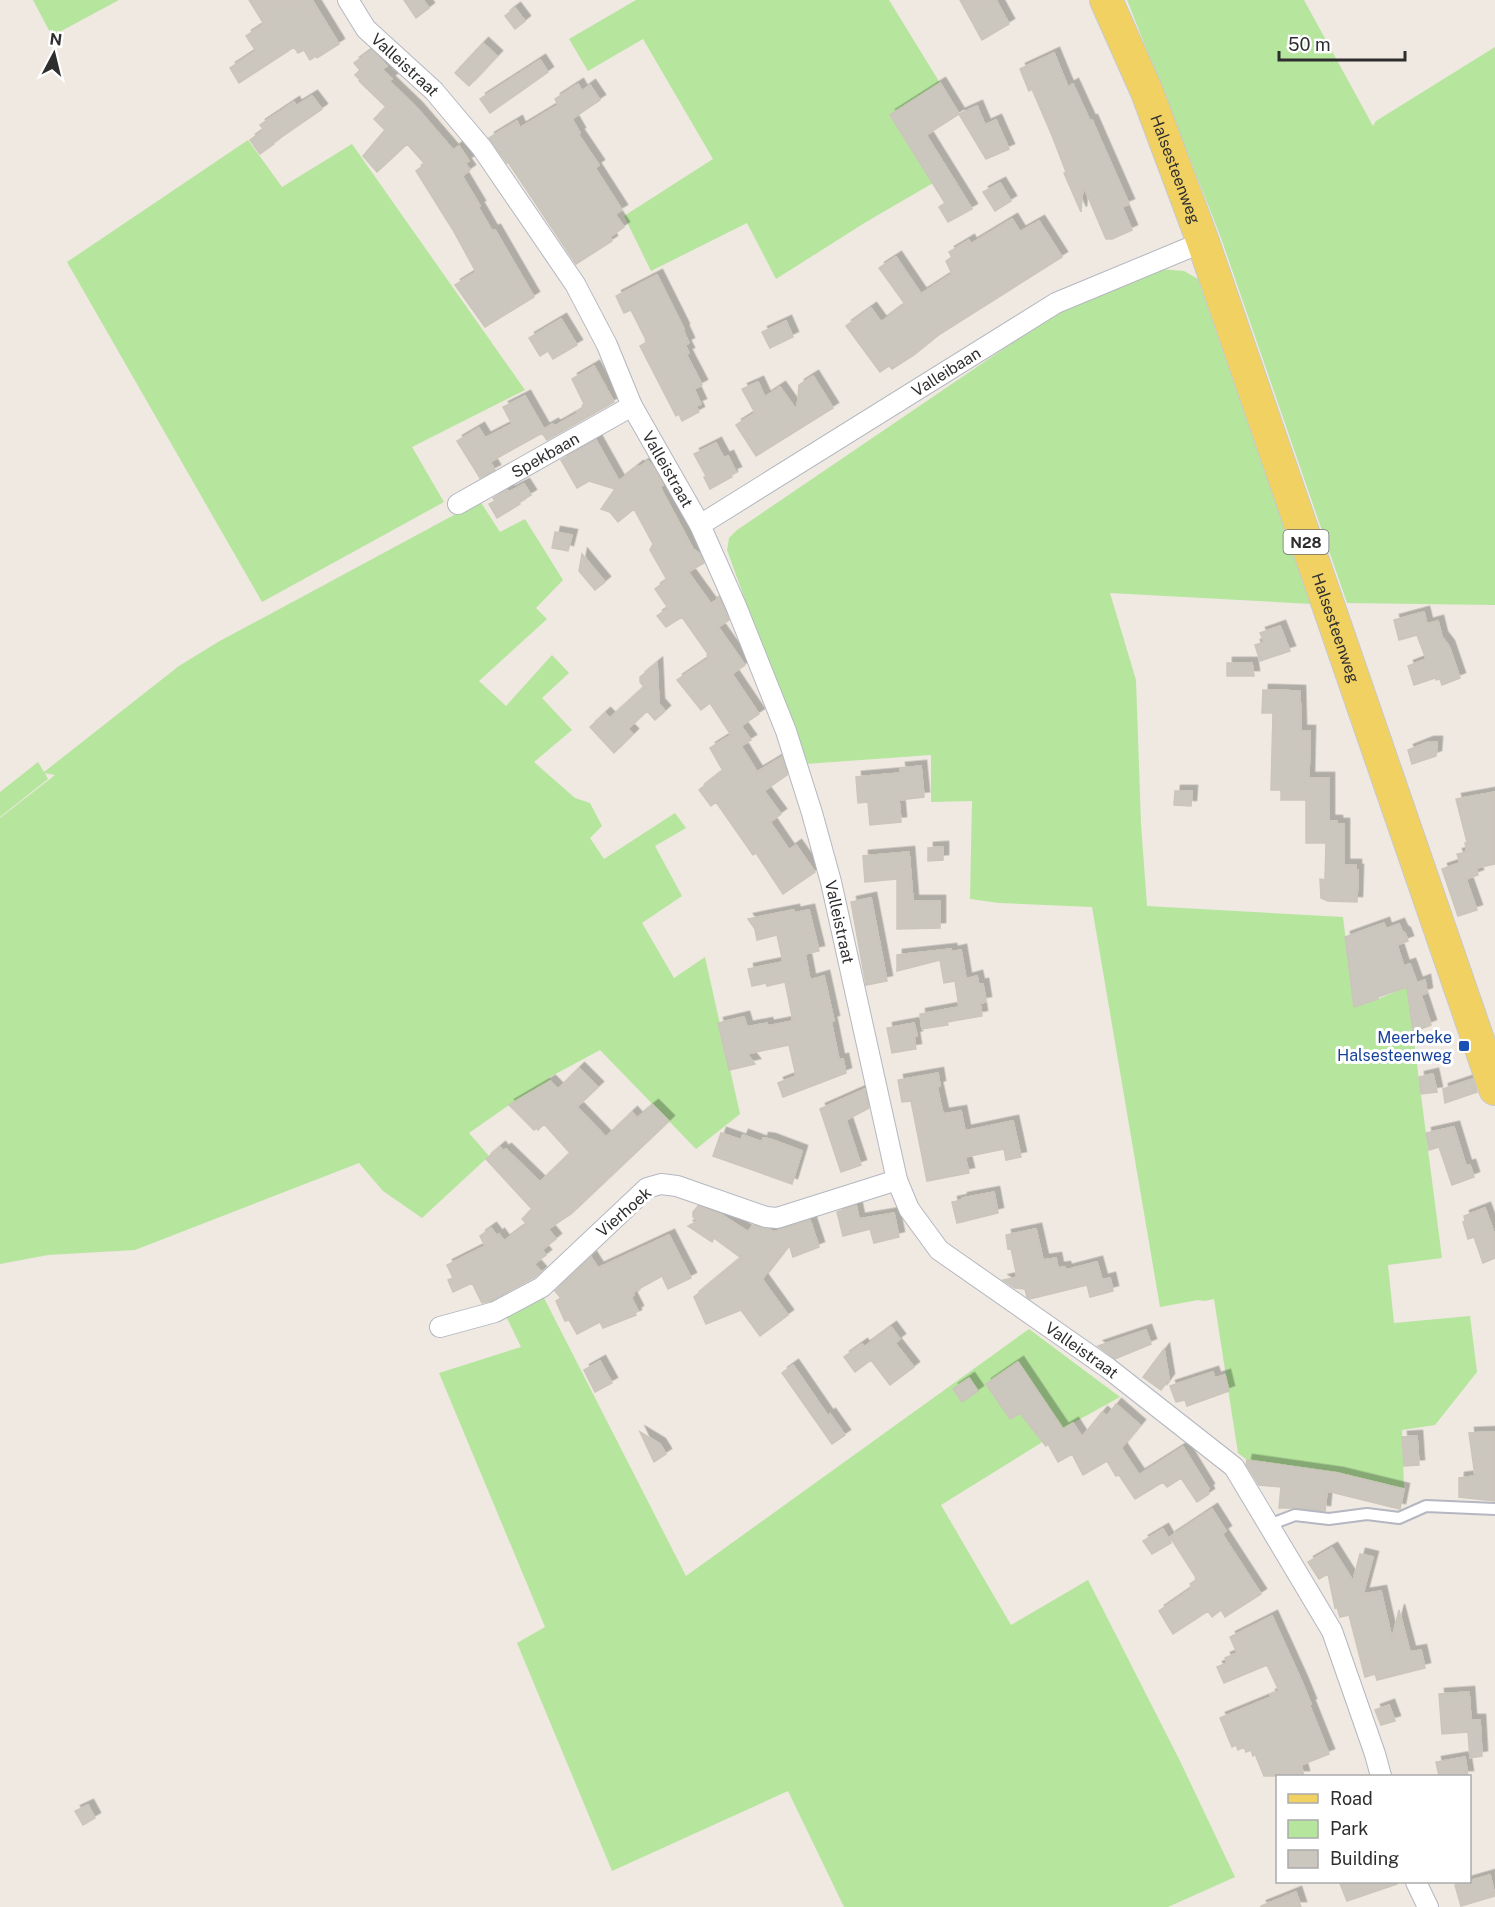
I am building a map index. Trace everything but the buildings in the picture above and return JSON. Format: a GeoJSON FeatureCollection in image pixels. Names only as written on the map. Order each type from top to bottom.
{"type":"FeatureCollection","features":[{"type":"Feature","properties":{"kind":"main road","name":"Halsesteenweg"},"geometry":{"type":"LineString","coordinates":[[1106,0],[1147,92],[1203,242],[1495,1089]]}},
{"type":"Feature","properties":{"kind":"street","name":"Valleistraat"},"geometry":{"type":"LineString","coordinates":[[348,0],[366,29],[434,91],[482,147],[575,284],[608,345],[632,406],[700,525],[736,606],[786,731],[812,813],[831,882],[897,1180],[909,1209],[939,1250],[1108,1368],[1234,1467],[1332,1631],[1381,1775]]}},
{"type":"Feature","properties":{"kind":"street","name":"Valleibaan"},"geometry":{"type":"LineString","coordinates":[[700,525],[1056,303],[1203,242]]}},
{"type":"Feature","properties":{"kind":"street","name":"Spekbaan"},"geometry":{"type":"LineString","coordinates":[[458,504],[632,406]]}},
{"type":"Feature","properties":{"kind":"street","name":"Vierhoek"},"geometry":{"type":"LineString","coordinates":[[440,1327],[495,1312],[542,1287],[647,1188],[661,1184],[676,1186],[766,1217],[777,1218],[897,1180]]}},
{"type":"Feature","properties":{"kind":"street"},"geometry":{"type":"LineString","coordinates":[[1417,1883],[1428,1907]]}},
{"type":"Feature","properties":{"kind":"lane"},"geometry":{"type":"LineString","coordinates":[[1269,1525],[1295,1515],[1329,1519],[1367,1514],[1399,1518],[1426,1506],[1495,1509]]}},
{"type":"Feature","properties":{"kind":"green space"},"geometry":{"type":"Polygon","coordinates":[[[33,0],[119,0],[52,36],[33,0]]]}},
{"type":"Feature","properties":{"kind":"green space"},"geometry":{"type":"Polygon","coordinates":[[[636,0],[889,0],[940,83],[890,116],[933,183],[776,279],[747,223],[651,271],[624,216],[713,159],[643,39],[588,71],[569,39],[636,0]]]}},
{"type":"Feature","properties":{"kind":"green space"},"geometry":{"type":"Polygon","coordinates":[[[1127,0],[1304,0],[1373,126],[1376,121],[1495,47],[1495,605],[1347,603],[1221,238],[1127,0]]]}},
{"type":"Feature","properties":{"kind":"green space"},"geometry":{"type":"Polygon","coordinates":[[[248,140],[282,187],[352,144],[525,390],[412,447],[444,502],[262,602],[67,262],[248,140]]]}},
{"type":"Feature","properties":{"kind":"green space"},"geometry":{"type":"Polygon","coordinates":[[[1159,269],[1184,271],[1198,279],[1311,604],[1110,593],[1136,680],[1141,824],[1147,906],[1343,917],[1354,1007],[1407,987],[1442,1258],[1388,1265],[1394,1323],[1470,1316],[1477,1372],[1435,1425],[1402,1430],[1404,1489],[1338,1473],[1247,1460],[1238,1453],[1214,1299],[1160,1307],[1092,907],[999,903],[970,899],[972,801],[931,802],[931,755],[805,764],[727,550],[729,538],[737,530],[1065,307],[1159,269]]]}},
{"type":"Feature","properties":{"kind":"green space"},"geometry":{"type":"Polygon","coordinates":[[[480,501],[500,532],[525,519],[563,580],[536,608],[547,619],[479,681],[506,706],[552,655],[569,673],[542,698],[572,730],[534,762],[575,798],[590,803],[602,826],[590,838],[604,859],[675,813],[686,828],[655,846],[682,896],[642,923],[674,978],[705,957],[740,1114],[696,1149],[600,1050],[550,1077],[550,1081],[509,1105],[469,1133],[489,1156],[422,1218],[383,1191],[359,1163],[135,1250],[48,1255],[0,1264],[0,818],[55,775],[45,773],[48,779],[0,817],[0,792],[38,762],[44,772],[179,666],[218,642],[480,501]]]}},
{"type":"Feature","properties":{"kind":"green space"},"geometry":{"type":"Polygon","coordinates":[[[543,1296],[686,1576],[1029,1329],[1120,1397],[1073,1423],[941,1505],[1011,1625],[1088,1580],[1180,1761],[1235,1877],[1168,1907],[844,1907],[788,1791],[612,1871],[517,1643],[545,1627],[439,1373],[521,1347],[506,1316],[543,1296]]]}},
{"type":"Feature","properties":{"kind":"place","name":"Meerbeke Halsesteenweg"},"geometry":{"type":"Point","coordinates":[1464,1046]}}]}
